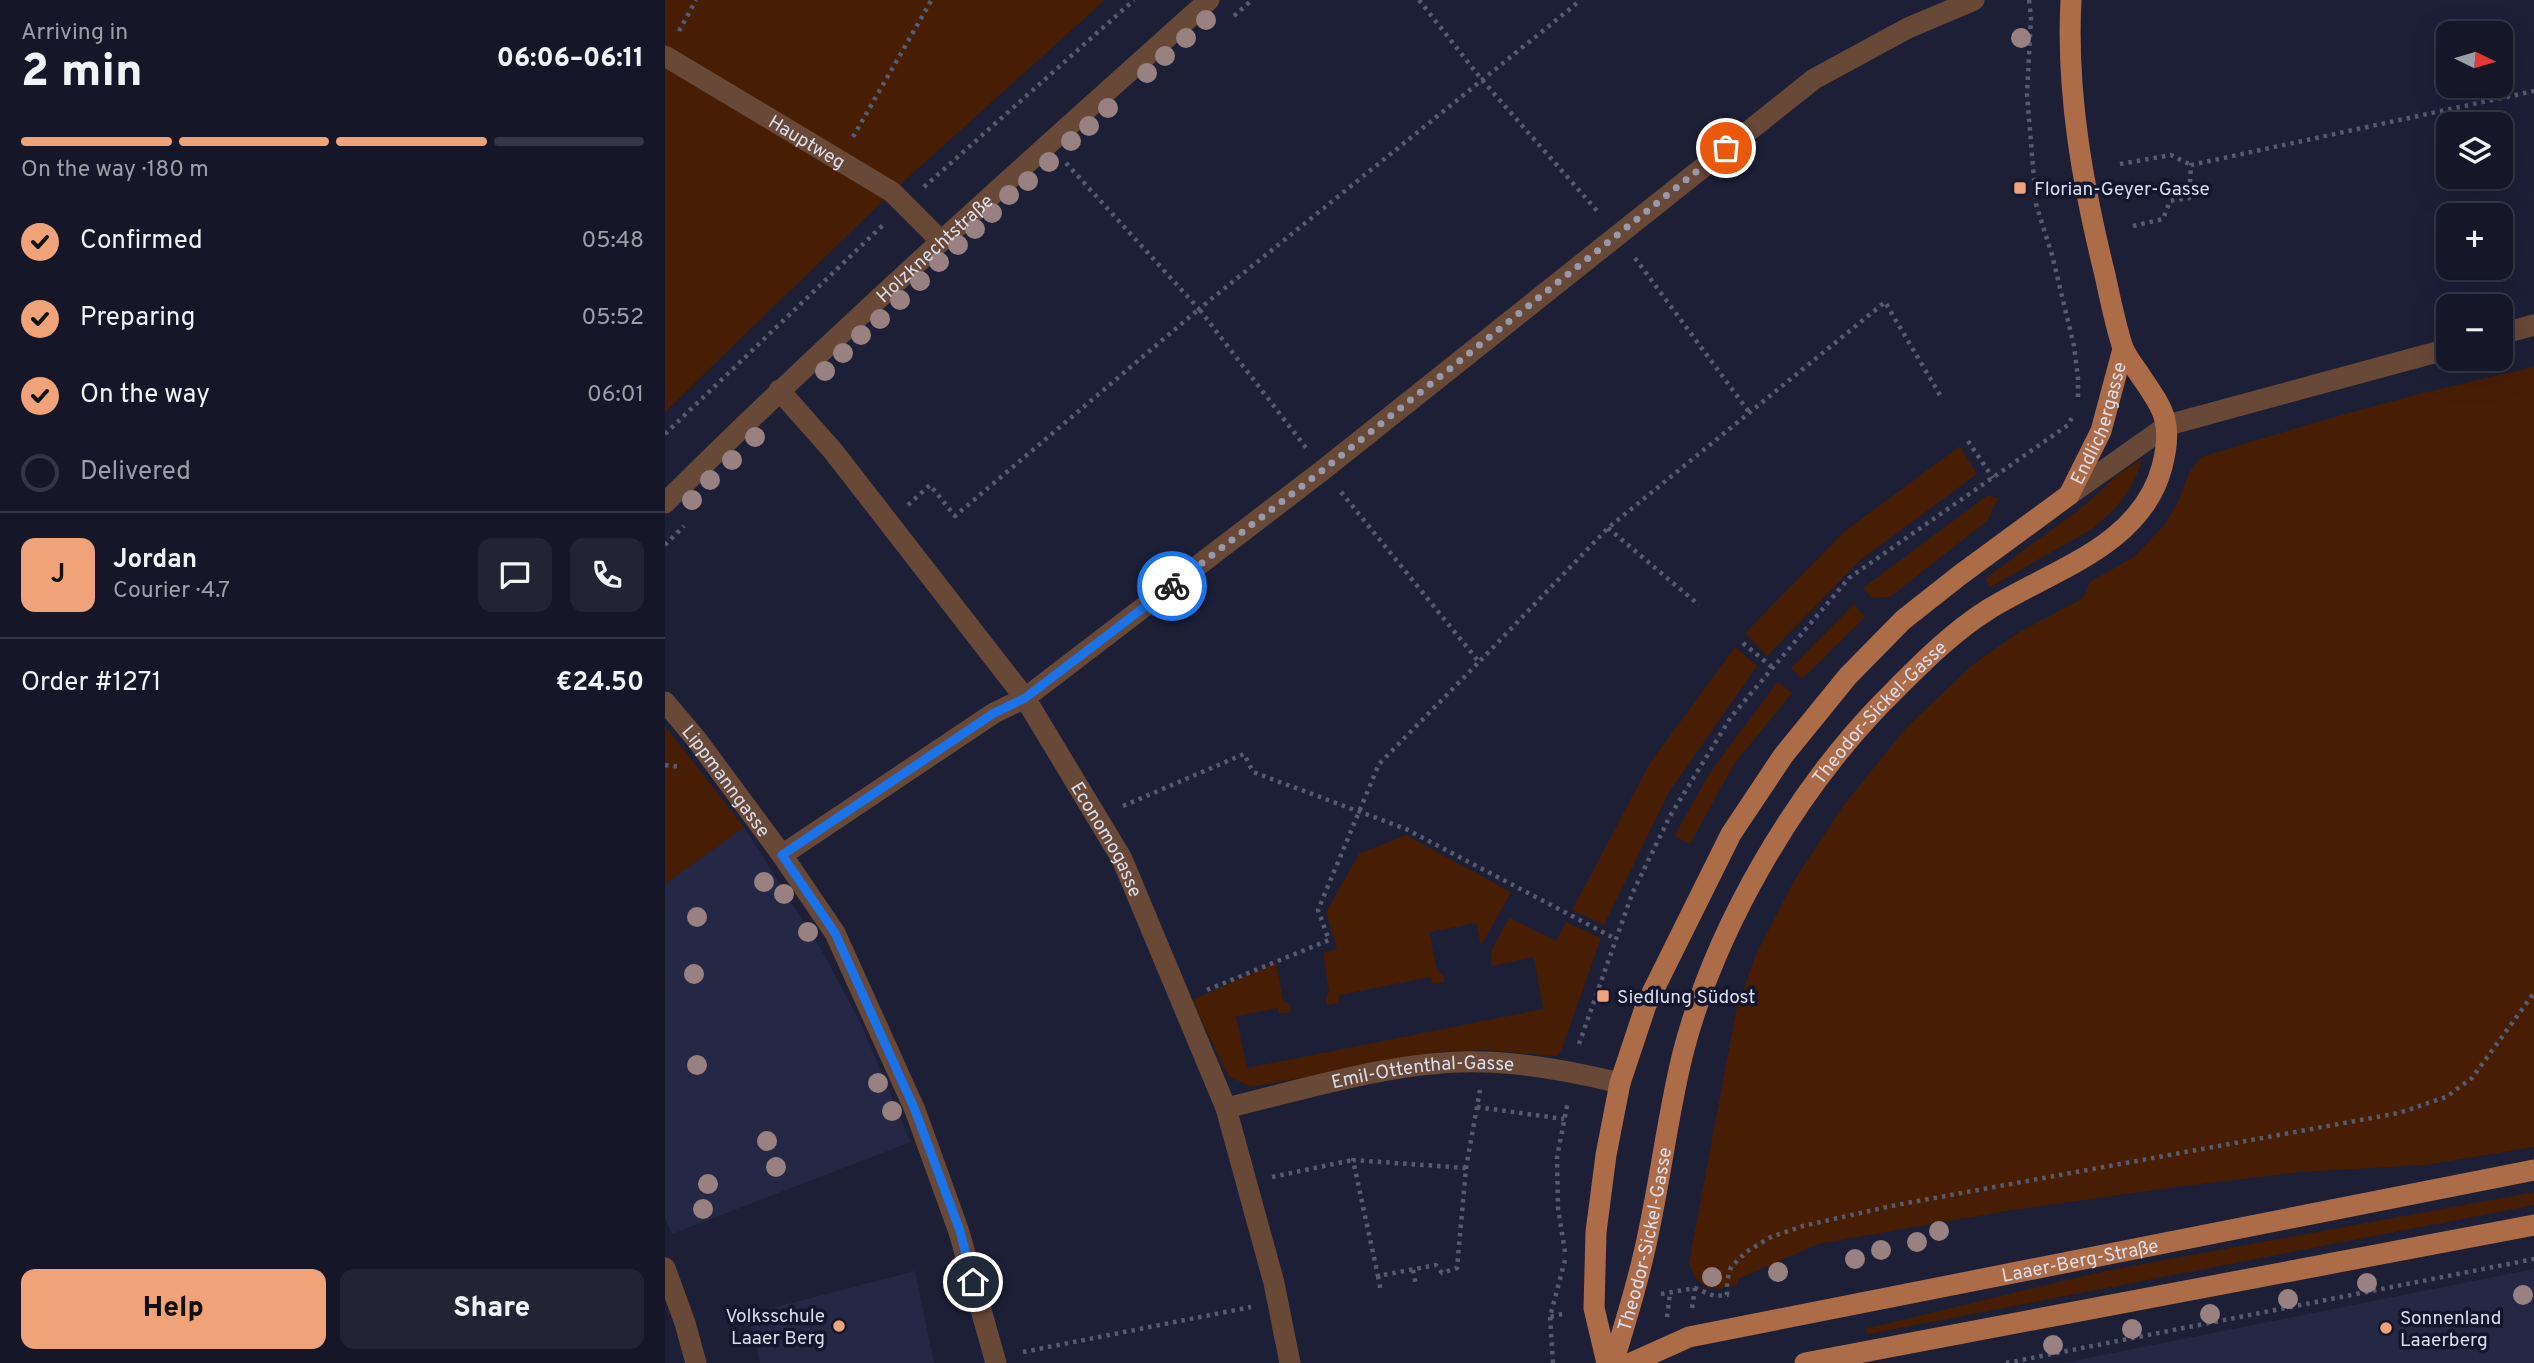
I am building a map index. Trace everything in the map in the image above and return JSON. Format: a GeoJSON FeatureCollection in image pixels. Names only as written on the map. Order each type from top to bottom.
{"type":"FeatureCollection","features":[{"type":"Feature","properties":{"kind":"main road","name":"Endlichergasse"},"geometry":{"type":"LineString","coordinates":[[2071,0],[2073,84],[2083,177],[2123,349],[2160,405],[2168,425]]}},
{"type":"Feature","properties":{"kind":"main road","name":"Endlichergasse"},"geometry":{"type":"LineString","coordinates":[[2069,495],[2101,431],[2123,349]]}},
{"type":"Feature","properties":{"kind":"main road","name":"Theodor-Sickel-Gasse"},"geometry":{"type":"LineString","coordinates":[[1610,1363],[1649,1231],[1686,1042],[1734,919],[1779,837],[1824,770],[1875,710],[1931,653],[1987,610],[2107,544],[2139,514],[2155,488],[2163,462],[2168,425]]}},
{"type":"Feature","properties":{"kind":"main road","name":"Theodor-Sickel-Gasse"},"geometry":{"type":"LineString","coordinates":[[1610,1363],[1594,1308],[1596,1233],[1620,1083],[1646,1005],[1731,834],[1783,756],[1848,676],[1903,620],[2069,495]]}},
{"type":"Feature","properties":{"kind":"main road","name":"Laaer-Berg-Straße"},"geometry":{"type":"LineString","coordinates":[[1631,1363],[1689,1338],[2534,1170]]}},
{"type":"Feature","properties":{"kind":"main road"},"geometry":{"type":"LineString","coordinates":[[1805,1363],[2534,1225]]}},
{"type":"Feature","properties":{"kind":"street","name":"Holzknechtstraße"},"geometry":{"type":"LineString","coordinates":[[665,503],[779,390],[940,240],[1209,0]]}},
{"type":"Feature","properties":{"kind":"street"},"geometry":{"type":"LineString","coordinates":[[782,855],[994,713],[1025,698],[1323,470],[1814,79],[1908,28],[1974,0]]}},
{"type":"Feature","properties":{"kind":"street","name":"Hauptweg"},"geometry":{"type":"LineString","coordinates":[[665,56],[892,192],[940,240]]}},
{"type":"Feature","properties":{"kind":"street"},"geometry":{"type":"LineString","coordinates":[[2513,331],[2534,326]]}},
{"type":"Feature","properties":{"kind":"street"},"geometry":{"type":"LineString","coordinates":[[2168,425],[2436,352]]}},
{"type":"Feature","properties":{"kind":"street","name":"Economogasse"},"geometry":{"type":"LineString","coordinates":[[779,390],[833,451],[1025,698],[1122,859],[1226,1108],[1278,1302],[1290,1363]]}},
{"type":"Feature","properties":{"kind":"street","name":"Endlichergasse"},"geometry":{"type":"LineString","coordinates":[[2069,495],[2168,425]]}},
{"type":"Feature","properties":{"kind":"street","name":"Lippmanngasse"},"geometry":{"type":"LineString","coordinates":[[665,702],[697,740],[782,855],[835,933],[915,1110],[960,1231],[995,1360]]}},
{"type":"Feature","properties":{"kind":"street","name":"Emil-Ottenthal-Gasse"},"geometry":{"type":"LineString","coordinates":[[1226,1108],[1345,1079],[1431,1064],[1483,1062],[1573,1071],[1620,1083]]}},
{"type":"Feature","properties":{"kind":"street"},"geometry":{"type":"LineString","coordinates":[[665,1268],[685,1323],[695,1363]]}},
{"type":"Feature","properties":{"kind":"path"},"geometry":{"type":"LineString","coordinates":[[665,56],[696,0]]}},
{"type":"Feature","properties":{"kind":"path"},"geometry":{"type":"LineString","coordinates":[[1419,0],[1482,80],[1617,234],[1749,412],[1885,302],[1940,395]]}},
{"type":"Feature","properties":{"kind":"path"},"geometry":{"type":"LineString","coordinates":[[1049,143],[1199,309],[1581,0]]}},
{"type":"Feature","properties":{"kind":"path"},"geometry":{"type":"LineString","coordinates":[[2029,0],[2031,17],[2027,94],[2036,204],[2052,255],[2074,346],[2078,379],[2078,397],[2068,425]]}},
{"type":"Feature","properties":{"kind":"path"},"geometry":{"type":"LineString","coordinates":[[840,160],[931,1]]}},
{"type":"Feature","properties":{"kind":"path"},"geometry":{"type":"LineString","coordinates":[[2120,164],[2171,155],[2192,165],[2534,91]]}},
{"type":"Feature","properties":{"kind":"path"},"geometry":{"type":"LineString","coordinates":[[2133,226],[2163,219],[2169,201],[2189,198],[2192,165]]}},
{"type":"Feature","properties":{"kind":"path"},"geometry":{"type":"LineString","coordinates":[[1968,441],[1993,478]]}},
{"type":"Feature","properties":{"kind":"path"},"geometry":{"type":"LineString","coordinates":[[1608,528],[1699,605]]}},
{"type":"Feature","properties":{"kind":"path"},"geometry":{"type":"LineString","coordinates":[[1743,643],[1773,668]]}},
{"type":"Feature","properties":{"kind":"path"},"geometry":{"type":"LineString","coordinates":[[1181,1000],[1329,940],[1318,910],[1379,764],[1479,662]]}},
{"type":"Feature","properties":{"kind":"path"},"geometry":{"type":"LineString","coordinates":[[1096,817],[1244,754],[1253,772],[1413,832],[1616,939]]}},
{"type":"Feature","properties":{"kind":"path"},"geometry":{"type":"LineString","coordinates":[[1695,1288],[1714,1296],[1727,1295],[1731,1267],[1746,1252],[1771,1237],[1803,1226],[1896,1205],[2399,1113],[2446,1097],[2472,1078],[2534,993]]}},
{"type":"Feature","properties":{"kind":"path"},"geometry":{"type":"LineString","coordinates":[[1378,1276],[1436,1265],[1442,1273],[1457,1268],[1466,1168],[1481,1079]]}},
{"type":"Feature","properties":{"kind":"path"},"geometry":{"type":"LineString","coordinates":[[1477,1107],[1564,1119]]}},
{"type":"Feature","properties":{"kind":"path"},"geometry":{"type":"LineString","coordinates":[[1260,1179],[1353,1160],[1466,1168]]}},
{"type":"Feature","properties":{"kind":"path"},"geometry":{"type":"LineString","coordinates":[[1353,1160],[1381,1292]]}},
{"type":"Feature","properties":{"kind":"path"},"geometry":{"type":"LineString","coordinates":[[2006,1363],[2534,1259]]}},
{"type":"Feature","properties":{"kind":"path"},"geometry":{"type":"LineString","coordinates":[[1413,1270],[1416,1285]]}},
{"type":"Feature","properties":{"kind":"path"},"geometry":{"type":"LineString","coordinates":[[995,1360],[1278,1302]]}},
{"type":"Feature","properties":{"kind":"path"},"geometry":{"type":"LineString","coordinates":[[1550,1317],[1553,1363]]}},
{"type":"Feature","properties":{"kind":"shaded area"},"geometry":{"type":"Polygon","coordinates":[[[665,0],[1105,0],[892,192],[665,412],[665,0]]]}},
{"type":"Feature","properties":{"kind":"shaded area"},"geometry":{"type":"Polygon","coordinates":[[[2534,367],[2534,1147],[2426,1165],[2300,1172],[2006,1211],[1818,1244],[1738,1279],[1738,1285],[1713,1288],[1697,1280],[1689,1263],[1736,1011],[1756,954],[1795,879],[1843,806],[1905,729],[1971,666],[2016,634],[2083,598],[2090,582],[2135,556],[2165,524],[2179,500],[2189,473],[2201,457],[2366,408],[2534,367]]]}},
{"type":"Feature","properties":{"kind":"shaded area"},"geometry":{"type":"Polygon","coordinates":[[[1960,446],[1977,474],[1859,561],[1767,656],[1745,633],[1845,531],[1960,446]]]}},
{"type":"Feature","properties":{"kind":"shaded area"},"geometry":{"type":"Polygon","coordinates":[[[2142,459],[2129,489],[2101,522],[1989,588],[1986,578],[2085,505],[2120,473],[2142,459]]]}},
{"type":"Feature","properties":{"kind":"shaded area"},"geometry":{"type":"Polygon","coordinates":[[[1988,495],[1998,498],[1988,520],[1890,597],[1872,598],[1863,588],[1988,495]]]}},
{"type":"Feature","properties":{"kind":"shaded area"},"geometry":{"type":"Polygon","coordinates":[[[1854,604],[1865,617],[1802,679],[1791,668],[1854,604]]]}},
{"type":"Feature","properties":{"kind":"shaded area"},"geometry":{"type":"Polygon","coordinates":[[[1735,647],[1757,666],[1669,792],[1604,925],[1572,910],[1650,763],[1735,647]]]}},
{"type":"Feature","properties":{"kind":"shaded area"},"geometry":{"type":"Polygon","coordinates":[[[1778,681],[1792,693],[1734,764],[1690,844],[1674,836],[1711,771],[1778,681]]]}},
{"type":"Feature","properties":{"kind":"shaded area"},"geometry":{"type":"Polygon","coordinates":[[[665,726],[744,827],[665,884],[665,726]]]}},
{"type":"Feature","properties":{"kind":"shaded area"},"geometry":{"type":"Polygon","coordinates":[[[744,827],[822,951],[860,1022],[911,1142],[672,1234],[665,1218],[665,884],[744,827]]]}},
{"type":"Feature","properties":{"kind":"shaded area"},"geometry":{"type":"Polygon","coordinates":[[[1406,835],[1511,892],[1481,946],[1476,923],[1429,932],[1437,970],[1444,976],[1444,983],[1432,984],[1431,977],[1339,995],[1339,1003],[1327,1005],[1326,997],[1329,991],[1323,953],[1337,949],[1326,912],[1359,854],[1406,835]]]}},
{"type":"Feature","properties":{"kind":"shaded area"},"geometry":{"type":"Polygon","coordinates":[[[1509,918],[1556,941],[1566,922],[1601,938],[1561,1051],[1556,1056],[1486,1050],[1442,1052],[1251,1087],[1228,1076],[1192,1000],[1276,963],[1283,1000],[1289,1004],[1291,1012],[1279,1014],[1278,1008],[1236,1016],[1247,1068],[1543,1009],[1534,957],[1491,966],[1492,949],[1509,918]]]}},
{"type":"Feature","properties":{"kind":"shaded area"},"geometry":{"type":"Polygon","coordinates":[[[2534,1192],[2534,1205],[1869,1334],[1864,1329],[2105,1271],[2534,1192]]]}},
{"type":"Feature","properties":{"kind":"shaded area","name":"Sonnenland Laaerberg"},"geometry":{"type":"Polygon","coordinates":[[[2534,1269],[2534,1363],[2063,1363],[2413,1293],[2534,1269]]]}},
{"type":"Feature","properties":{"kind":"shaded area","name":"Volksschule Laaer Berg"},"geometry":{"type":"Polygon","coordinates":[[[915,1271],[934,1363],[760,1363],[749,1314],[915,1271]]]}},
{"type":"Feature","properties":{"kind":"way so far"},"geometry":{"type":"LineString","coordinates":[[1172,586],[1323,470],[1726,148]]}},
{"type":"Feature","properties":{"kind":"place","name":"Florian-Geyer-Gasse"},"geometry":{"type":"Point","coordinates":[2020,188]}},
{"type":"Feature","properties":{"kind":"place","name":"Siedlung Südost"},"geometry":{"type":"Point","coordinates":[1603,996]}},
{"type":"Feature","properties":{"kind":"place","name":"Volksschule Laaer Berg"},"geometry":{"type":"Point","coordinates":[839,1326]}},
{"type":"Feature","properties":{"kind":"place","name":"Sonnenland Laaerberg"},"geometry":{"type":"Point","coordinates":[2386,1328]}},
{"type":"Feature","properties":{"kind":"route"},"geometry":{"type":"LineString","coordinates":[[973,1282],[960,1231],[915,1110],[835,933],[782,855],[994,713],[1025,698],[1172,586]]}}]}
